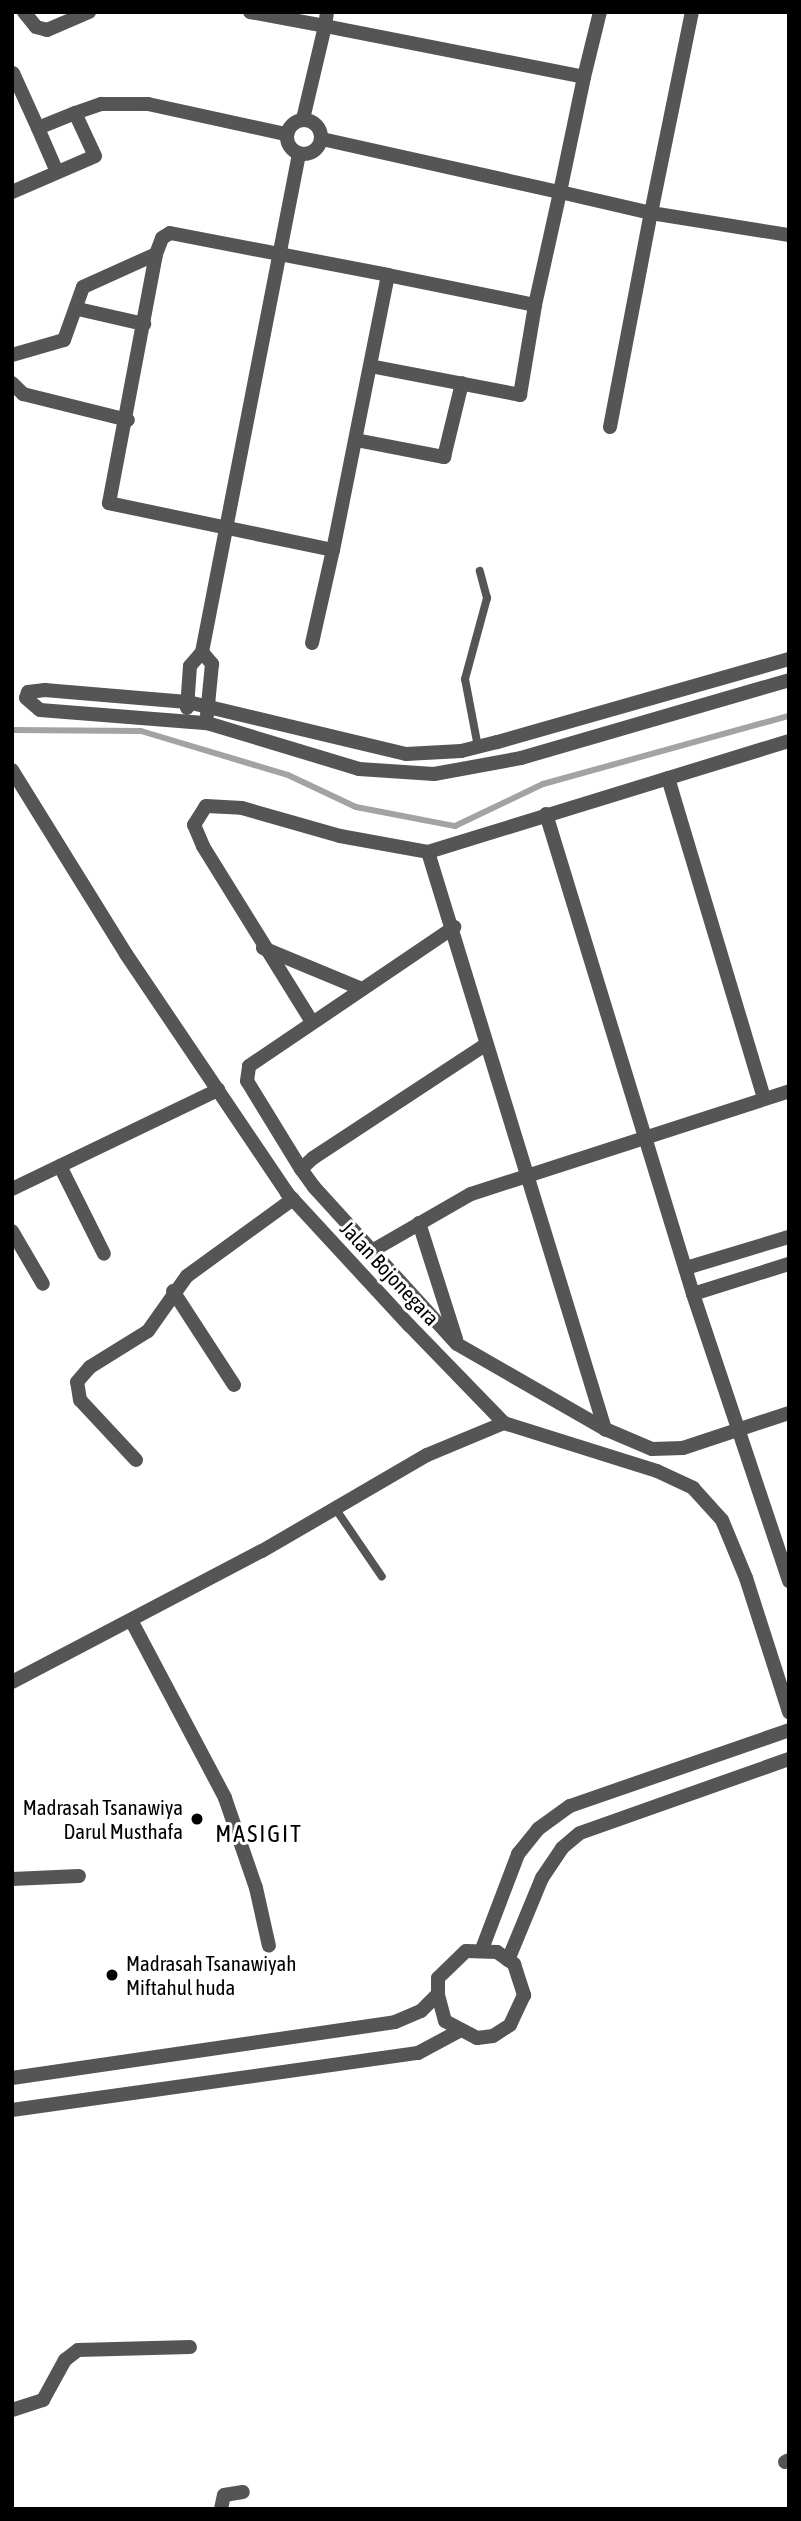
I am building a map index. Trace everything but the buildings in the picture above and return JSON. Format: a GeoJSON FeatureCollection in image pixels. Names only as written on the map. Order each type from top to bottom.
{"type":"FeatureCollection","features":[{"type":"Feature","properties":{"kind":"street"},"geometry":{"type":"LineString","coordinates":[[24,12],[36,27],[47,30],[89,12]]}},
{"type":"Feature","properties":{"kind":"street"},"geometry":{"type":"LineString","coordinates":[[250,12],[326,19],[584,77]]}},
{"type":"Feature","properties":{"kind":"street"},"geometry":{"type":"LineString","coordinates":[[370,366],[519,396],[535,305],[600,12]]}},
{"type":"Feature","properties":{"kind":"street"},"geometry":{"type":"LineString","coordinates":[[610,427],[692,12]]}},
{"type":"Feature","properties":{"kind":"street"},"geometry":{"type":"LineString","coordinates":[[303,119],[326,19]]}},
{"type":"Feature","properties":{"kind":"street"},"geometry":{"type":"LineString","coordinates":[[13,73],[57,172]]}},
{"type":"Feature","properties":{"kind":"street"},"geometry":{"type":"LineString","coordinates":[[38,128],[101,104],[148,104],[286,135]]}},
{"type":"Feature","properties":{"kind":"street"},"geometry":{"type":"LineString","coordinates":[[12,192],[94,156],[75,113]]}},
{"type":"Feature","properties":{"kind":"street"},"geometry":{"type":"LineString","coordinates":[[303,119],[315,122],[322,139],[311,153],[299,154],[289,146],[286,135],[292,123],[303,119]]}},
{"type":"Feature","properties":{"kind":"street"},"geometry":{"type":"LineString","coordinates":[[322,139],[651,213],[789,235]]}},
{"type":"Feature","properties":{"kind":"street"},"geometry":{"type":"LineString","coordinates":[[185,720],[190,666],[202,652],[299,154]]}},
{"type":"Feature","properties":{"kind":"street"},"geometry":{"type":"LineString","coordinates":[[333,550],[109,503],[128,420],[156,254],[162,238],[183,233],[535,305]]}},
{"type":"Feature","properties":{"kind":"street"},"geometry":{"type":"LineString","coordinates":[[12,355],[64,340],[78,309],[83,287],[156,254]]}},
{"type":"Feature","properties":{"kind":"street"},"geometry":{"type":"LineString","coordinates":[[312,643],[388,275]]}},
{"type":"Feature","properties":{"kind":"street"},"geometry":{"type":"LineString","coordinates":[[78,309],[144,324]]}},
{"type":"Feature","properties":{"kind":"street"},"geometry":{"type":"LineString","coordinates":[[12,383],[23,394],[128,420]]}},
{"type":"Feature","properties":{"kind":"street"},"geometry":{"type":"LineString","coordinates":[[356,440],[444,457],[462,383]]}},
{"type":"Feature","properties":{"kind":"street"},"geometry":{"type":"LineString","coordinates":[[202,652],[212,664],[206,723]]}},
{"type":"Feature","properties":{"kind":"street"},"geometry":{"type":"LineString","coordinates":[[789,659],[478,747],[406,754],[208,705],[44,690],[27,692],[26,698],[40,710],[206,723],[359,769],[435,774],[521,758],[789,680]]}},
{"type":"Feature","properties":{"kind":"street"},"geometry":{"type":"LineString","coordinates":[[312,1022],[262,947],[203,846],[194,825],[206,806],[242,808],[340,836],[428,852],[789,742]]}},
{"type":"Feature","properties":{"kind":"street"},"geometry":{"type":"LineString","coordinates":[[435,752],[435,774]]}},
{"type":"Feature","properties":{"kind":"street","name":"Jalan Bojonegara"},"geometry":{"type":"LineString","coordinates":[[13,771],[218,1090],[293,1199],[504,1423],[657,1471],[693,1488],[722,1520],[746,1578],[789,1712]]}},
{"type":"Feature","properties":{"kind":"street"},"geometry":{"type":"LineString","coordinates":[[668,778],[764,1099]]}},
{"type":"Feature","properties":{"kind":"street"},"geometry":{"type":"LineString","coordinates":[[546,814],[693,1294],[789,1581]]}},
{"type":"Feature","properties":{"kind":"street"},"geometry":{"type":"LineString","coordinates":[[428,852],[454,927],[485,1045],[524,1175],[605,1429]]}},
{"type":"Feature","properties":{"kind":"street"},"geometry":{"type":"LineString","coordinates":[[454,927],[255,1059],[246,1071],[247,1081],[301,1169],[370,1252],[457,1344],[605,1429],[652,1449],[683,1448],[789,1413]]}},
{"type":"Feature","properties":{"kind":"street"},"geometry":{"type":"LineString","coordinates":[[262,947],[362,989]]}},
{"type":"Feature","properties":{"kind":"street"},"geometry":{"type":"LineString","coordinates":[[301,1169],[485,1045]]}},
{"type":"Feature","properties":{"kind":"street"},"geometry":{"type":"LineString","coordinates":[[12,1189],[218,1090]]}},
{"type":"Feature","properties":{"kind":"street"},"geometry":{"type":"LineString","coordinates":[[370,1252],[471,1194],[643,1135],[789,1091]]}},
{"type":"Feature","properties":{"kind":"street"},"geometry":{"type":"LineString","coordinates":[[60,1166],[104,1254]]}},
{"type":"Feature","properties":{"kind":"street"},"geometry":{"type":"LineString","coordinates":[[136,1460],[80,1400],[77,1382],[90,1367],[148,1331],[173,1291],[187,1276],[293,1199]]}},
{"type":"Feature","properties":{"kind":"street"},"geometry":{"type":"LineString","coordinates":[[419,1223],[457,1344]]}},
{"type":"Feature","properties":{"kind":"street"},"geometry":{"type":"LineString","coordinates":[[12,1231],[43,1284]]}},
{"type":"Feature","properties":{"kind":"street"},"geometry":{"type":"LineString","coordinates":[[686,1269],[789,1237]]}},
{"type":"Feature","properties":{"kind":"street"},"geometry":{"type":"LineString","coordinates":[[693,1294],[789,1264]]}},
{"type":"Feature","properties":{"kind":"street"},"geometry":{"type":"LineString","coordinates":[[173,1291],[234,1385]]}},
{"type":"Feature","properties":{"kind":"street"},"geometry":{"type":"LineString","coordinates":[[12,1682],[132,1622],[427,1455],[504,1423]]}},
{"type":"Feature","properties":{"kind":"street"},"geometry":{"type":"LineString","coordinates":[[132,1622],[225,1798],[256,1888],[269,1946]]}},
{"type":"Feature","properties":{"kind":"street"},"geometry":{"type":"LineString","coordinates":[[482,1949],[518,1854],[538,1829],[569,1806],[789,1730]]}},
{"type":"Feature","properties":{"kind":"street"},"geometry":{"type":"LineString","coordinates":[[508,1960],[542,1878],[562,1848],[580,1833],[789,1759]]}},
{"type":"Feature","properties":{"kind":"street"},"geometry":{"type":"LineString","coordinates":[[12,1878],[79,1876]]}},
{"type":"Feature","properties":{"kind":"street"},"geometry":{"type":"LineString","coordinates":[[482,1949],[508,1960],[521,1977],[524,1995],[516,2016],[493,2036],[477,2038],[459,2031],[445,2021],[438,1994],[438,1978],[447,1965],[466,1951],[482,1949]]}},
{"type":"Feature","properties":{"kind":"street"},"geometry":{"type":"LineString","coordinates":[[12,2078],[395,2022],[421,2011],[438,1994]]}},
{"type":"Feature","properties":{"kind":"street"},"geometry":{"type":"LineString","coordinates":[[12,2110],[418,2053],[459,2031]]}},
{"type":"Feature","properties":{"kind":"street"},"geometry":{"type":"LineString","coordinates":[[12,2410],[43,2400],[65,2360],[78,2350],[190,2347]]}},
{"type":"Feature","properties":{"kind":"street"},"geometry":{"type":"LineString","coordinates":[[221,2509],[224,2495],[243,2492]]}},
{"type":"Feature","properties":{"kind":"lane"},"geometry":{"type":"LineString","coordinates":[[478,747],[466,679],[487,598],[480,571]]}},
{"type":"Feature","properties":{"kind":"lane"},"geometry":{"type":"LineString","coordinates":[[335,1508],[382,1577]]}},
{"type":"Feature","properties":{"kind":"waterway"},"geometry":{"type":"LineString","coordinates":[[12,730],[141,731],[288,775],[356,807],[455,826],[543,784],[789,716]]}},
{"type":"Feature","properties":{"kind":"place","name":"Madrasah Tsanawiya Darul Musthafa"},"geometry":{"type":"Point","coordinates":[197,1819]}},
{"type":"Feature","properties":{"kind":"place","name":"Madrasah Tsanawiyah Miftahul huda"},"geometry":{"type":"Point","coordinates":[112,1975]}},
{"type":"Feature","properties":{"kind":"district","name":"MASIGIT"},"geometry":{"type":"Point","coordinates":[259,1834]}}]}
